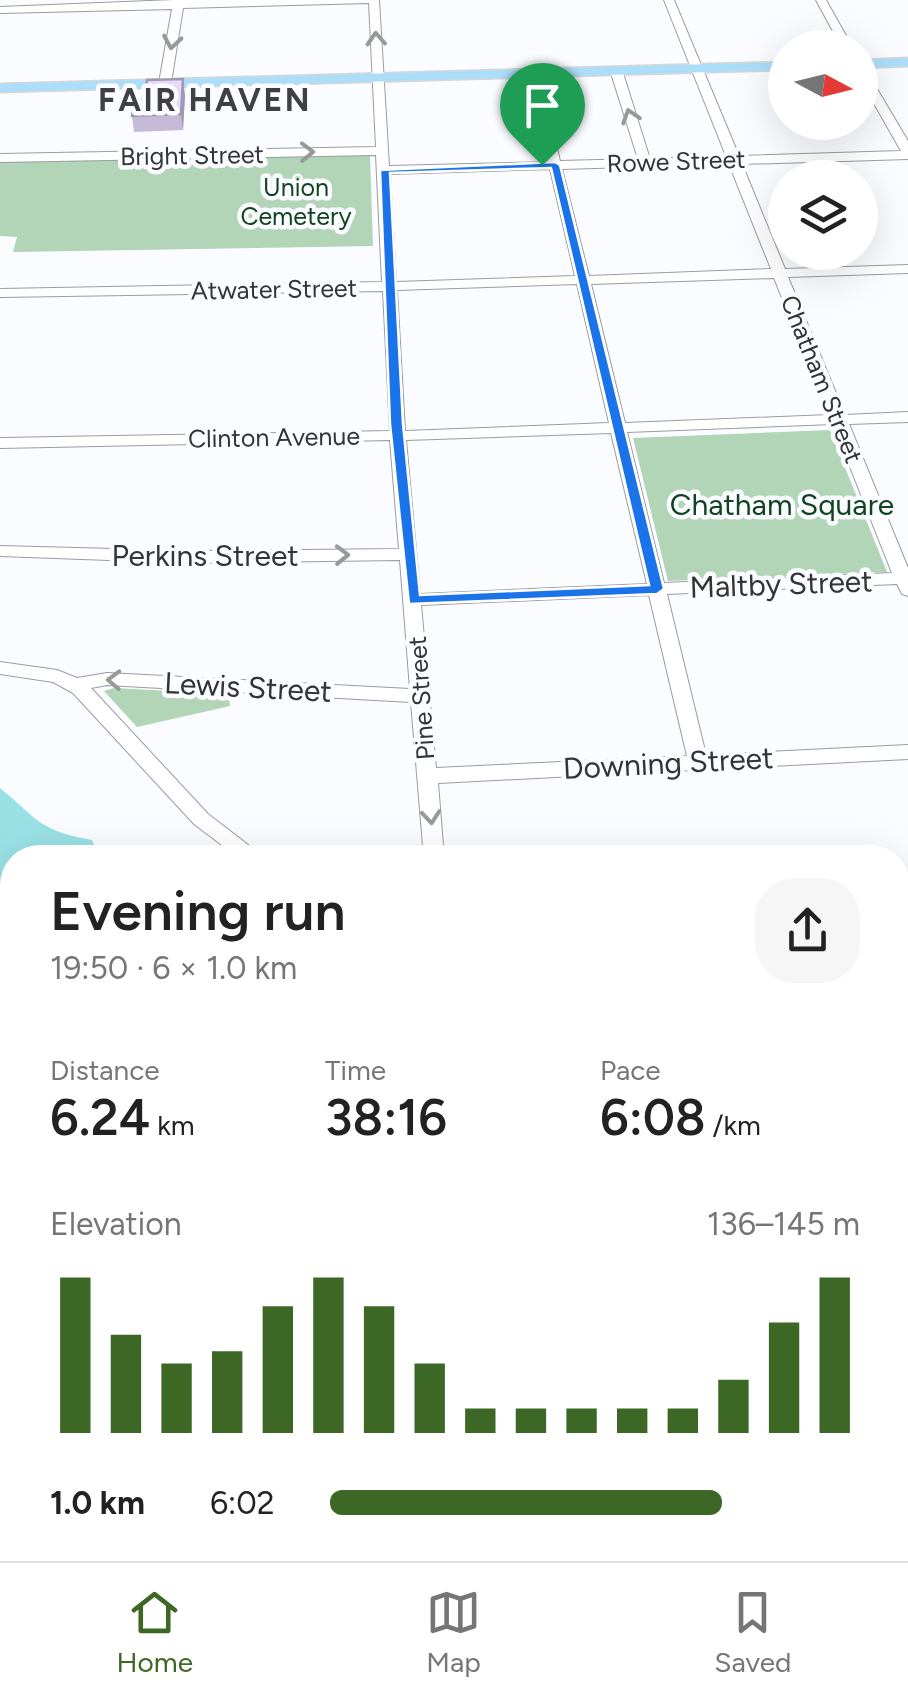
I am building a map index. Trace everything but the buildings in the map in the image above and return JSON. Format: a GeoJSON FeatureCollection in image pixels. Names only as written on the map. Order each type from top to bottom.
{"type":"FeatureCollection","features":[{"type":"Feature","properties":{"kind":"main road"},"geometry":{"type":"LineString","coordinates":[[878,64],[908,62]]}},
{"type":"Feature","properties":{"kind":"main road"},"geometry":{"type":"LineString","coordinates":[[0,88],[768,66]]}},
{"type":"Feature","properties":{"kind":"street"},"geometry":{"type":"LineString","coordinates":[[0,10],[374,0]]}},
{"type":"Feature","properties":{"kind":"street","name":"Pine Street"},"geometry":{"type":"LineString","coordinates":[[374,0],[399,435],[433,845]]}},
{"type":"Feature","properties":{"kind":"street","name":"Chatham Street"},"geometry":{"type":"LineString","coordinates":[[669,0],[906,582]]}},
{"type":"Feature","properties":{"kind":"street"},"geometry":{"type":"LineString","coordinates":[[821,0],[838,30]]}},
{"type":"Feature","properties":{"kind":"street"},"geometry":{"type":"LineString","coordinates":[[165,83],[178,3]]}},
{"type":"Feature","properties":{"kind":"street"},"geometry":{"type":"LineString","coordinates":[[616,70],[645,162]]}},
{"type":"Feature","properties":{"kind":"street"},"geometry":{"type":"LineString","coordinates":[[533,73],[698,761]]}},
{"type":"Feature","properties":{"kind":"street"},"geometry":{"type":"LineString","coordinates":[[878,99],[908,153]]}},
{"type":"Feature","properties":{"kind":"street","name":"Bright Street"},"geometry":{"type":"LineString","coordinates":[[0,158],[384,151]]}},
{"type":"Feature","properties":{"kind":"street","name":"Rowe Street"},"geometry":{"type":"LineString","coordinates":[[385,170],[908,153]]}},
{"type":"Feature","properties":{"kind":"street","name":"Atwater Street"},"geometry":{"type":"LineString","coordinates":[[0,294],[390,287],[908,269]]}},
{"type":"Feature","properties":{"kind":"street","name":"Clinton Avenue"},"geometry":{"type":"LineString","coordinates":[[0,443],[399,435],[908,417]]}},
{"type":"Feature","properties":{"kind":"street","name":"Perkins Street"},"geometry":{"type":"LineString","coordinates":[[0,551],[191,557],[410,554]]}},
{"type":"Feature","properties":{"kind":"street","name":"Maltby Street"},"geometry":{"type":"LineString","coordinates":[[414,600],[906,582]]}},
{"type":"Feature","properties":{"kind":"street"},"geometry":{"type":"LineString","coordinates":[[0,668],[57,676],[76,685],[201,819],[236,845]]}},
{"type":"Feature","properties":{"kind":"street","name":"Lewis Street"},"geometry":{"type":"LineString","coordinates":[[76,685],[107,679],[422,696]]}},
{"type":"Feature","properties":{"kind":"street","name":"Downing Street"},"geometry":{"type":"LineString","coordinates":[[427,776],[908,752]]}},
{"type":"Feature","properties":{"kind":"green space","name":"Union Cemetery"},"geometry":{"type":"Polygon","coordinates":[[[370,155],[373,246],[13,252],[17,237],[0,236],[0,162],[370,155]]]}},
{"type":"Feature","properties":{"kind":"green space","name":"Chatham Square"},"geometry":{"type":"Polygon","coordinates":[[[830,430],[887,572],[668,581],[633,438],[830,430]]]}},
{"type":"Feature","properties":{"kind":"green space"},"geometry":{"type":"Polygon","coordinates":[[[114,688],[229,694],[230,706],[137,727],[104,691],[114,688]]]}},
{"type":"Feature","properties":{"kind":"water"},"geometry":{"type":"Polygon","coordinates":[[[0,788],[49,828],[92,840],[94,845],[0,845],[0,788]]]}},
{"type":"Feature","properties":{"kind":"district","name":"FAIR HAVEN"},"geometry":{"type":"Point","coordinates":[205,100]}},
{"type":"Feature","properties":{"kind":"route"},"geometry":{"type":"LineString","coordinates":[[542,165],[555,165],[657,589],[414,600],[397,424],[385,170],[542,165]]}}]}
